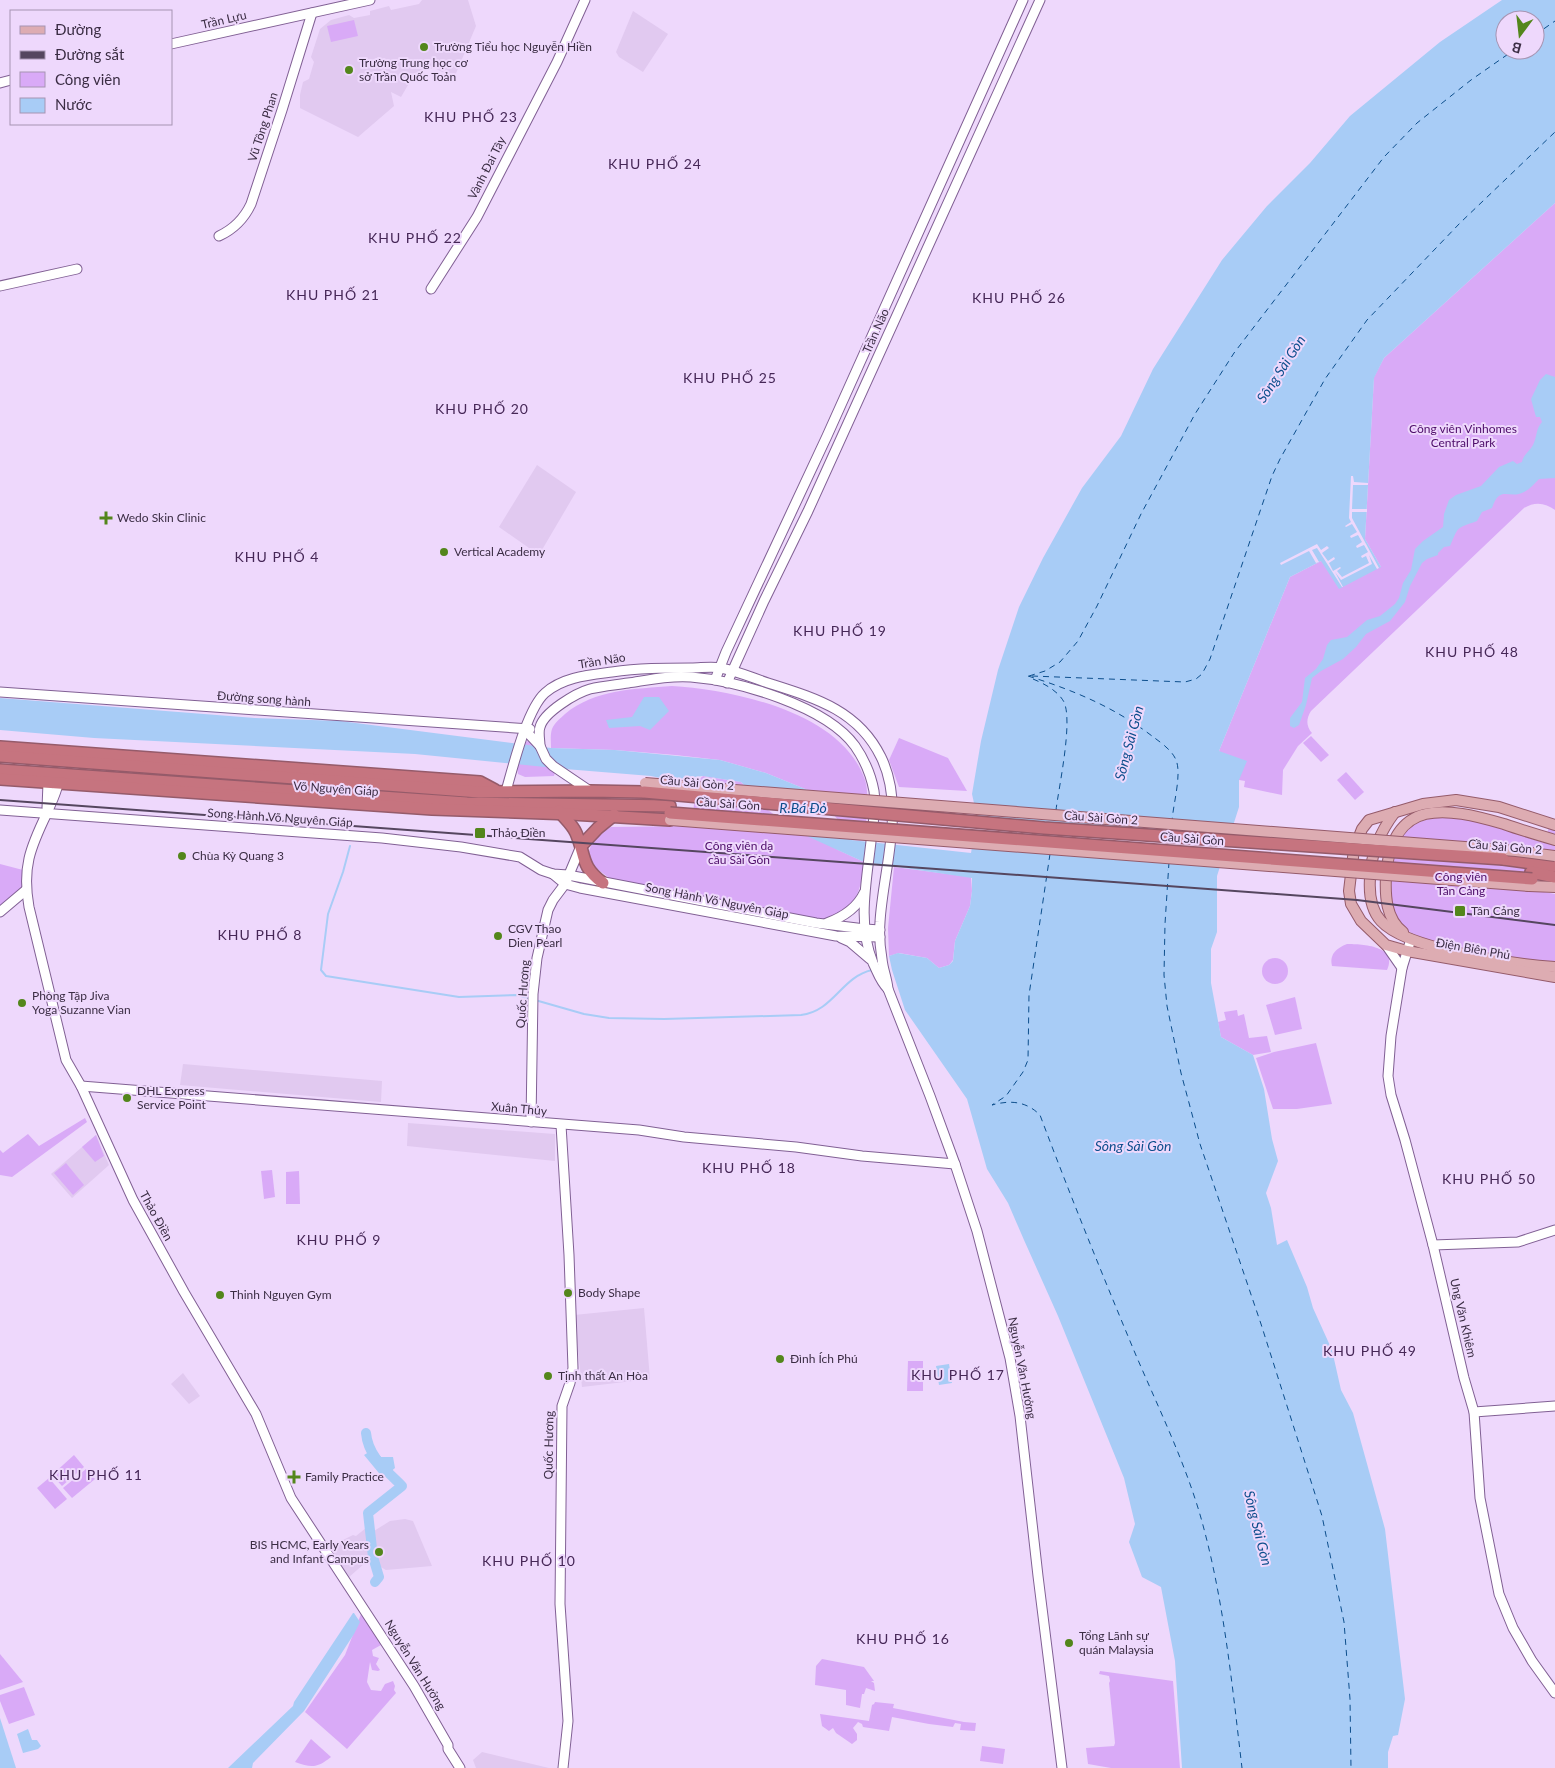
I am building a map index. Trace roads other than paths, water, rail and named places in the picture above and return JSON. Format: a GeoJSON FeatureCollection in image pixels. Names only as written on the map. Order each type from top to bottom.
{"type":"FeatureCollection","features":[{"type":"Feature","properties":{"kind":"highway","name":"Võ Nguyên Giáp"},"geometry":{"type":"LineString","coordinates":[[0,747],[480,782],[502,791]]}},
{"type":"Feature","properties":{"kind":"highway","name":"Võ Nguyên Giáp"},"geometry":{"type":"LineString","coordinates":[[0,756],[469,791],[624,791],[645,788]]}},
{"type":"Feature","properties":{"kind":"highway","name":"Võ Nguyên Giáp"},"geometry":{"type":"LineString","coordinates":[[0,770],[466,803],[500,805],[554,804],[670,813]]}},
{"type":"Feature","properties":{"kind":"highway","name":"Võ Nguyên Giáp"},"geometry":{"type":"LineString","coordinates":[[0,779],[432,809],[562,814],[670,813]]}},
{"type":"Feature","properties":{"kind":"highway","name":"Cầu Sài Gòn 2"},"geometry":{"type":"LineString","coordinates":[[645,788],[1044,828],[1503,859],[1555,866]]}},
{"type":"Feature","properties":{"kind":"highway","name":"Võ Nguyên Giáp"},"geometry":{"type":"LineString","coordinates":[[554,804],[566,810],[616,814]]}},
{"type":"Feature","properties":{"kind":"highway"},"geometry":{"type":"LineString","coordinates":[[554,804],[571,823],[588,869],[604,883]]}},
{"type":"Feature","properties":{"kind":"highway","name":"Cầu Sài Gòn"},"geometry":{"type":"LineString","coordinates":[[670,813],[1530,879]]}},
{"type":"Feature","properties":{"kind":"highway"},"geometry":{"type":"LineString","coordinates":[[581,846],[598,828],[616,814]]}},
{"type":"Feature","properties":{"kind":"highway"},"geometry":{"type":"LineString","coordinates":[[1530,879],[1555,878]]}},
{"type":"Feature","properties":{"kind":"main road","name":"Trần Lựu"},"geometry":{"type":"LineString","coordinates":[[172,44],[370,0]]}},
{"type":"Feature","properties":{"kind":"main road","name":"Vành Đai Tây"},"geometry":{"type":"LineString","coordinates":[[432,289],[477,216],[557,62],[585,0]]}},
{"type":"Feature","properties":{"kind":"main road","name":"Trần Não"},"geometry":{"type":"LineString","coordinates":[[715,680],[1023,0]]}},
{"type":"Feature","properties":{"kind":"main road","name":"Trần Não"},"geometry":{"type":"LineString","coordinates":[[727,683],[804,519],[1040,0]]}},
{"type":"Feature","properties":{"kind":"main road","name":"Vũ Tông Phan"},"geometry":{"type":"LineString","coordinates":[[218,236],[244,218],[251,204],[312,13]]}},
{"type":"Feature","properties":{"kind":"main road"},"geometry":{"type":"LineString","coordinates":[[977,101],[990,108]]}},
{"type":"Feature","properties":{"kind":"main road"},"geometry":{"type":"LineString","coordinates":[[0,286],[77,269]]}},
{"type":"Feature","properties":{"kind":"main road"},"geometry":{"type":"LineString","coordinates":[[900,274],[913,279]]}},
{"type":"Feature","properties":{"kind":"main road","name":"Trần Não"},"geometry":{"type":"LineString","coordinates":[[502,791],[514,765],[525,730],[536,704],[544,694],[560,683],[579,676],[633,669],[720,667],[802,694],[842,712],[854,721],[870,740],[881,758],[892,797],[892,827],[885,875],[880,933]]}},
{"type":"Feature","properties":{"kind":"main road","name":"Trần Não"},"geometry":{"type":"LineString","coordinates":[[540,727],[547,716],[559,705],[590,689],[675,676],[727,683],[785,700],[811,712],[841,732],[854,746],[866,766],[872,783],[875,797],[873,825],[864,893]]}},
{"type":"Feature","properties":{"kind":"main road","name":"Đường song hành"},"geometry":{"type":"LineString","coordinates":[[0,692],[525,730],[540,727]]}},
{"type":"Feature","properties":{"kind":"main road"},"geometry":{"type":"LineString","coordinates":[[540,727],[540,746]]}},
{"type":"Feature","properties":{"kind":"main road"},"geometry":{"type":"LineString","coordinates":[[525,730],[540,746],[546,759],[557,769],[590,791]]}},
{"type":"Feature","properties":{"kind":"main road","name":"Thảo Điền"},"geometry":{"type":"LineString","coordinates":[[53,783],[56,795],[46,814],[29,857],[26,868],[26,890],[66,1060],[81,1086],[133,1200],[184,1292],[256,1414],[291,1498],[358,1600]]}},
{"type":"Feature","properties":{"kind":"main road","name":"Cầu Sài Gòn 2"},"geometry":{"type":"LineString","coordinates":[[645,788],[1516,851],[1555,856]]}},
{"type":"Feature","properties":{"kind":"main road"},"geometry":{"type":"LineString","coordinates":[[1402,968],[1386,945],[1368,929],[1355,913],[1348,891],[1354,848],[1362,829],[1369,820],[1434,802],[1467,800],[1499,807],[1555,825]]}},
{"type":"Feature","properties":{"kind":"main road","name":"Song Hành Võ Nguyên Giáp"},"geometry":{"type":"LineString","coordinates":[[0,810],[382,838],[461,847],[520,857],[540,870],[566,880],[618,895],[836,936],[880,933]]}},
{"type":"Feature","properties":{"kind":"main road"},"geometry":{"type":"LineString","coordinates":[[1411,939],[1398,929],[1392,919],[1388,909],[1386,890],[1390,852],[1402,827],[1410,821],[1418,816],[1444,811],[1478,816],[1555,840]]}},
{"type":"Feature","properties":{"kind":"main road","name":"Điện Biên Phủ"},"geometry":{"type":"LineString","coordinates":[[1395,812],[1384,827],[1374,849],[1370,872],[1371,901],[1381,922],[1392,930],[1411,939],[1463,954],[1529,965],[1555,967]]}},
{"type":"Feature","properties":{"kind":"main road","name":"Quốc Hương"},"geometry":{"type":"LineString","coordinates":[[531,1122],[533,994],[537,958],[548,910],[566,880],[581,846]]}},
{"type":"Feature","properties":{"kind":"main road"},"geometry":{"type":"LineString","coordinates":[[1530,879],[1555,887]]}},
{"type":"Feature","properties":{"kind":"main road","name":"Song Hành Võ Nguyên Giáp"},"geometry":{"type":"LineString","coordinates":[[566,880],[604,883],[865,933]]}},
{"type":"Feature","properties":{"kind":"main road"},"geometry":{"type":"LineString","coordinates":[[0,912],[26,890]]}},
{"type":"Feature","properties":{"kind":"main road"},"geometry":{"type":"LineString","coordinates":[[825,924],[845,915],[860,901],[864,893]]}},
{"type":"Feature","properties":{"kind":"main road"},"geometry":{"type":"LineString","coordinates":[[864,893],[865,933]]}},
{"type":"Feature","properties":{"kind":"main road","name":"Nguyễn Văn Hưởng"},"geometry":{"type":"LineString","coordinates":[[865,933],[878,961],[885,984],[955,1164],[977,1231],[1010,1358],[1020,1416],[1062,1768]]}},
{"type":"Feature","properties":{"kind":"main road","name":"Nguyễn Văn Hưởng"},"geometry":{"type":"LineString","coordinates":[[878,961],[880,933]]}},
{"type":"Feature","properties":{"kind":"main road"},"geometry":{"type":"LineString","coordinates":[[836,936],[850,942],[878,961]]}},
{"type":"Feature","properties":{"kind":"main road","name":"Ung Văn Khiêm"},"geometry":{"type":"LineString","coordinates":[[1411,939],[1402,968],[1391,1036],[1388,1076],[1391,1095],[1433,1245],[1464,1378],[1474,1412],[1480,1498],[1499,1594],[1513,1628],[1532,1661],[1555,1693]]}},
{"type":"Feature","properties":{"kind":"main road","name":"Điện Biên Phủ"},"geometry":{"type":"LineString","coordinates":[[1386,945],[1407,951],[1555,977]]}},
{"type":"Feature","properties":{"kind":"main road","name":"Xuân Thủy"},"geometry":{"type":"LineString","coordinates":[[81,1086],[639,1130],[684,1137],[955,1164]]}},
{"type":"Feature","properties":{"kind":"main road","name":"Quốc Hương"},"geometry":{"type":"LineString","coordinates":[[561,1125],[569,1255],[573,1368],[570,1384],[562,1406],[560,1604],[568,1721],[562,1768]]}},
{"type":"Feature","properties":{"kind":"main road"},"geometry":{"type":"LineString","coordinates":[[1433,1245],[1518,1242],[1555,1230]]}},
{"type":"Feature","properties":{"kind":"main road"},"geometry":{"type":"LineString","coordinates":[[1474,1412],[1555,1406]]}},
{"type":"Feature","properties":{"kind":"main road","name":"Nguyễn Văn Hưởng"},"geometry":{"type":"LineString","coordinates":[[358,1600],[414,1686],[460,1768]]}},
{"type":"Feature","properties":{"kind":"main road","name":"Nguyễn Văn Hưởng"},"geometry":{"type":"LineString","coordinates":[[448,1745],[453,1748],[467,1768]]}},
{"type":"Feature","properties":{"kind":"water","name":"Sông Sài Gòn"},"geometry":{"type":"Polygon","coordinates":[[[1502,0],[1555,0],[1555,203],[1384,358],[1374,378],[1365,539],[1381,567],[1339,589],[1321,561],[1290,577],[1219,751],[1247,761],[1239,780],[1239,807],[1217,876],[1217,932],[1211,949],[1211,983],[1221,1037],[1253,1055],[1264,1089],[1272,1139],[1278,1161],[1266,1193],[1271,1208],[1277,1245],[1287,1240],[1307,1287],[1313,1308],[1332,1350],[1341,1390],[1353,1413],[1385,1529],[1405,1699],[1398,1735],[1393,1736],[1388,1752],[1388,1768],[1182,1768],[1175,1661],[1161,1587],[1142,1577],[1129,1542],[1135,1524],[1124,1478],[1058,1316],[1008,1203],[987,1169],[967,1099],[905,1010],[892,970],[889,956],[898,953],[927,958],[939,968],[949,965],[953,961],[955,941],[970,906],[972,878],[864,862],[809,837],[765,805],[741,782],[703,776],[670,780],[651,776],[415,754],[94,738],[0,730],[0,698],[255,718],[340,721],[551,748],[615,750],[720,760],[766,773],[815,793],[851,840],[971,853],[977,817],[972,794],[981,741],[998,670],[1019,607],[1043,558],[1082,488],[1121,436],[1153,369],[1222,260],[1267,206],[1310,163],[1350,116],[1440,42],[1502,0]]]}},
{"type":"Feature","properties":{"kind":"water"},"geometry":{"type":"Polygon","coordinates":[[[1546,374],[1555,377],[1555,478],[1539,479],[1530,488],[1519,494],[1502,494],[1498,496],[1492,508],[1482,512],[1477,521],[1459,529],[1450,546],[1444,547],[1438,555],[1422,563],[1410,586],[1405,602],[1390,621],[1366,634],[1343,659],[1312,678],[1299,725],[1294,728],[1290,726],[1290,718],[1302,702],[1305,678],[1316,669],[1323,659],[1327,645],[1331,640],[1347,637],[1367,620],[1380,616],[1395,604],[1399,598],[1403,583],[1411,570],[1415,549],[1443,527],[1444,514],[1449,500],[1456,495],[1481,486],[1499,467],[1513,461],[1517,464],[1522,462],[1533,445],[1542,422],[1540,417],[1536,417],[1531,399],[1540,380],[1546,374]]]}},
{"type":"Feature","properties":{"kind":"water"},"geometry":{"type":"Polygon","coordinates":[[[644,697],[659,697],[669,711],[650,730],[640,726],[609,728],[606,720],[632,717],[644,697]]]}},
{"type":"Feature","properties":{"kind":"water"},"geometry":{"type":"Polygon","coordinates":[[[949,1364],[952,1383],[939,1385],[936,1366],[949,1364]]]}},
{"type":"Feature","properties":{"kind":"water"},"geometry":{"type":"Polygon","coordinates":[[[374,1449],[381,1457],[393,1457],[395,1468],[383,1478],[364,1455],[374,1449]]]}},
{"type":"Feature","properties":{"kind":"water"},"geometry":{"type":"Polygon","coordinates":[[[353,1613],[360,1622],[354,1634],[304,1711],[253,1763],[252,1768],[228,1768],[293,1706],[353,1613]]]}},
{"type":"Feature","properties":{"kind":"water"},"geometry":{"type":"Polygon","coordinates":[[[0,1718],[16,1768],[0,1768],[0,1718]]]}},
{"type":"Feature","properties":{"kind":"water"},"geometry":{"type":"Polygon","coordinates":[[[28,1729],[32,1740],[37,1740],[41,1746],[38,1749],[23,1753],[17,1734],[28,1729]]]}},
{"type":"Feature","properties":{"kind":"waterway"},"geometry":{"type":"LineString","coordinates":[[350,846],[328,914],[321,970],[326,976],[459,997],[517,995],[531,999]]}},
{"type":"Feature","properties":{"kind":"waterway"},"geometry":{"type":"LineString","coordinates":[[535,1000],[584,1014],[609,1018],[664,1019],[801,1015],[822,1007],[852,979],[872,970]]}},
{"type":"Feature","properties":{"kind":"waterway"},"geometry":{"type":"LineString","coordinates":[[366,1433],[367,1441],[374,1456],[402,1486],[368,1513],[373,1557],[379,1577],[375,1582]]}},
{"type":"Feature","properties":{"kind":"railway"},"geometry":{"type":"LineString","coordinates":[[0,800],[1357,900],[1555,925]]}},
{"type":"Feature","properties":{"kind":"place","name":"Trường Tiểu học Nguyễn Hiền"},"geometry":{"type":"Point","coordinates":[424,47]}},
{"type":"Feature","properties":{"kind":"place","name":"Trường Trung học cơ sở Trần Quốc Toản"},"geometry":{"type":"Point","coordinates":[349,70]}},
{"type":"Feature","properties":{"kind":"place","name":"Wedo Skin Clinic"},"geometry":{"type":"Point","coordinates":[106,518]}},
{"type":"Feature","properties":{"kind":"place","name":"Vertical Academy"},"geometry":{"type":"Point","coordinates":[444,552]}},
{"type":"Feature","properties":{"kind":"place","name":"Thảo Điền"},"geometry":{"type":"Point","coordinates":[480,833]}},
{"type":"Feature","properties":{"kind":"place","name":"Chùa Kỳ Quang 3"},"geometry":{"type":"Point","coordinates":[182,856]}},
{"type":"Feature","properties":{"kind":"place","name":"Tân Cảng"},"geometry":{"type":"Point","coordinates":[1460,911]}},
{"type":"Feature","properties":{"kind":"place","name":"CGV Thao Dien Pearl"},"geometry":{"type":"Point","coordinates":[498,936]}},
{"type":"Feature","properties":{"kind":"place","name":"Phòng Tập Jiva Yoga Suzanne Vian"},"geometry":{"type":"Point","coordinates":[22,1003]}},
{"type":"Feature","properties":{"kind":"place","name":"DHL Express Service Point"},"geometry":{"type":"Point","coordinates":[127,1098]}},
{"type":"Feature","properties":{"kind":"place","name":"Body Shape"},"geometry":{"type":"Point","coordinates":[568,1293]}},
{"type":"Feature","properties":{"kind":"place","name":"Thinh Nguyen Gym"},"geometry":{"type":"Point","coordinates":[220,1295]}},
{"type":"Feature","properties":{"kind":"place","name":"Đình Ích Phú"},"geometry":{"type":"Point","coordinates":[780,1359]}},
{"type":"Feature","properties":{"kind":"place","name":"Tịnh thất An Hòa"},"geometry":{"type":"Point","coordinates":[548,1376]}},
{"type":"Feature","properties":{"kind":"place","name":"Family Practice"},"geometry":{"type":"Point","coordinates":[294,1477]}},
{"type":"Feature","properties":{"kind":"place","name":"BIS HCMC, Early Years and Infant Campus"},"geometry":{"type":"Point","coordinates":[379,1552]}},
{"type":"Feature","properties":{"kind":"place","name":"Tổng Lãnh sự quán Malaysia"},"geometry":{"type":"Point","coordinates":[1069,1643]}},
{"type":"Feature","properties":{"kind":"district","name":"KHU PHỐ 23"},"geometry":{"type":"Point","coordinates":[471,117]}},
{"type":"Feature","properties":{"kind":"district","name":"KHU PHỐ 24"},"geometry":{"type":"Point","coordinates":[655,164]}},
{"type":"Feature","properties":{"kind":"district","name":"KHU PHỐ 22"},"geometry":{"type":"Point","coordinates":[415,238]}},
{"type":"Feature","properties":{"kind":"district","name":"KHU PHỐ 21"},"geometry":{"type":"Point","coordinates":[333,295]}},
{"type":"Feature","properties":{"kind":"district","name":"KHU PHỐ 26"},"geometry":{"type":"Point","coordinates":[1019,298]}},
{"type":"Feature","properties":{"kind":"district","name":"KHU PHỐ 25"},"geometry":{"type":"Point","coordinates":[730,378]}},
{"type":"Feature","properties":{"kind":"district","name":"KHU PHỐ 20"},"geometry":{"type":"Point","coordinates":[482,409]}},
{"type":"Feature","properties":{"kind":"district","name":"KHU PHỐ 4"},"geometry":{"type":"Point","coordinates":[277,557]}},
{"type":"Feature","properties":{"kind":"district","name":"KHU PHỐ 19"},"geometry":{"type":"Point","coordinates":[840,631]}},
{"type":"Feature","properties":{"kind":"district","name":"KHU PHỐ 48"},"geometry":{"type":"Point","coordinates":[1472,652]}},
{"type":"Feature","properties":{"kind":"district","name":"KHU PHỐ 8"},"geometry":{"type":"Point","coordinates":[260,935]}},
{"type":"Feature","properties":{"kind":"district","name":"KHU PHỐ 18"},"geometry":{"type":"Point","coordinates":[749,1168]}},
{"type":"Feature","properties":{"kind":"district","name":"KHU PHỐ 50"},"geometry":{"type":"Point","coordinates":[1489,1179]}},
{"type":"Feature","properties":{"kind":"district","name":"KHU PHỐ 9"},"geometry":{"type":"Point","coordinates":[339,1240]}},
{"type":"Feature","properties":{"kind":"district","name":"KHU PHỐ 49"},"geometry":{"type":"Point","coordinates":[1370,1351]}},
{"type":"Feature","properties":{"kind":"district","name":"KHU PHỐ 17"},"geometry":{"type":"Point","coordinates":[958,1375]}},
{"type":"Feature","properties":{"kind":"district","name":"KHU PHỐ 11"},"geometry":{"type":"Point","coordinates":[96,1475]}},
{"type":"Feature","properties":{"kind":"district","name":"KHU PHỐ 10"},"geometry":{"type":"Point","coordinates":[529,1561]}},
{"type":"Feature","properties":{"kind":"district","name":"KHU PHỐ 16"},"geometry":{"type":"Point","coordinates":[903,1639]}},
{"type":"Feature","properties":{"kind":"park label","name":"Công viên Vinhomes Central Park"},"geometry":{"type":"Point","coordinates":[1463,436]}},
{"type":"Feature","properties":{"kind":"park label","name":"Công viên dạ cầu Sài Gòn"},"geometry":{"type":"Point","coordinates":[739,853]}},
{"type":"Feature","properties":{"kind":"park label","name":"Công viên Tân Cảng"},"geometry":{"type":"Point","coordinates":[1461,884]}},
{"type":"Feature","properties":{"kind":"water label","name":"R.Bá Đỏ"},"geometry":{"type":"Point","coordinates":[803,808]}}]}
